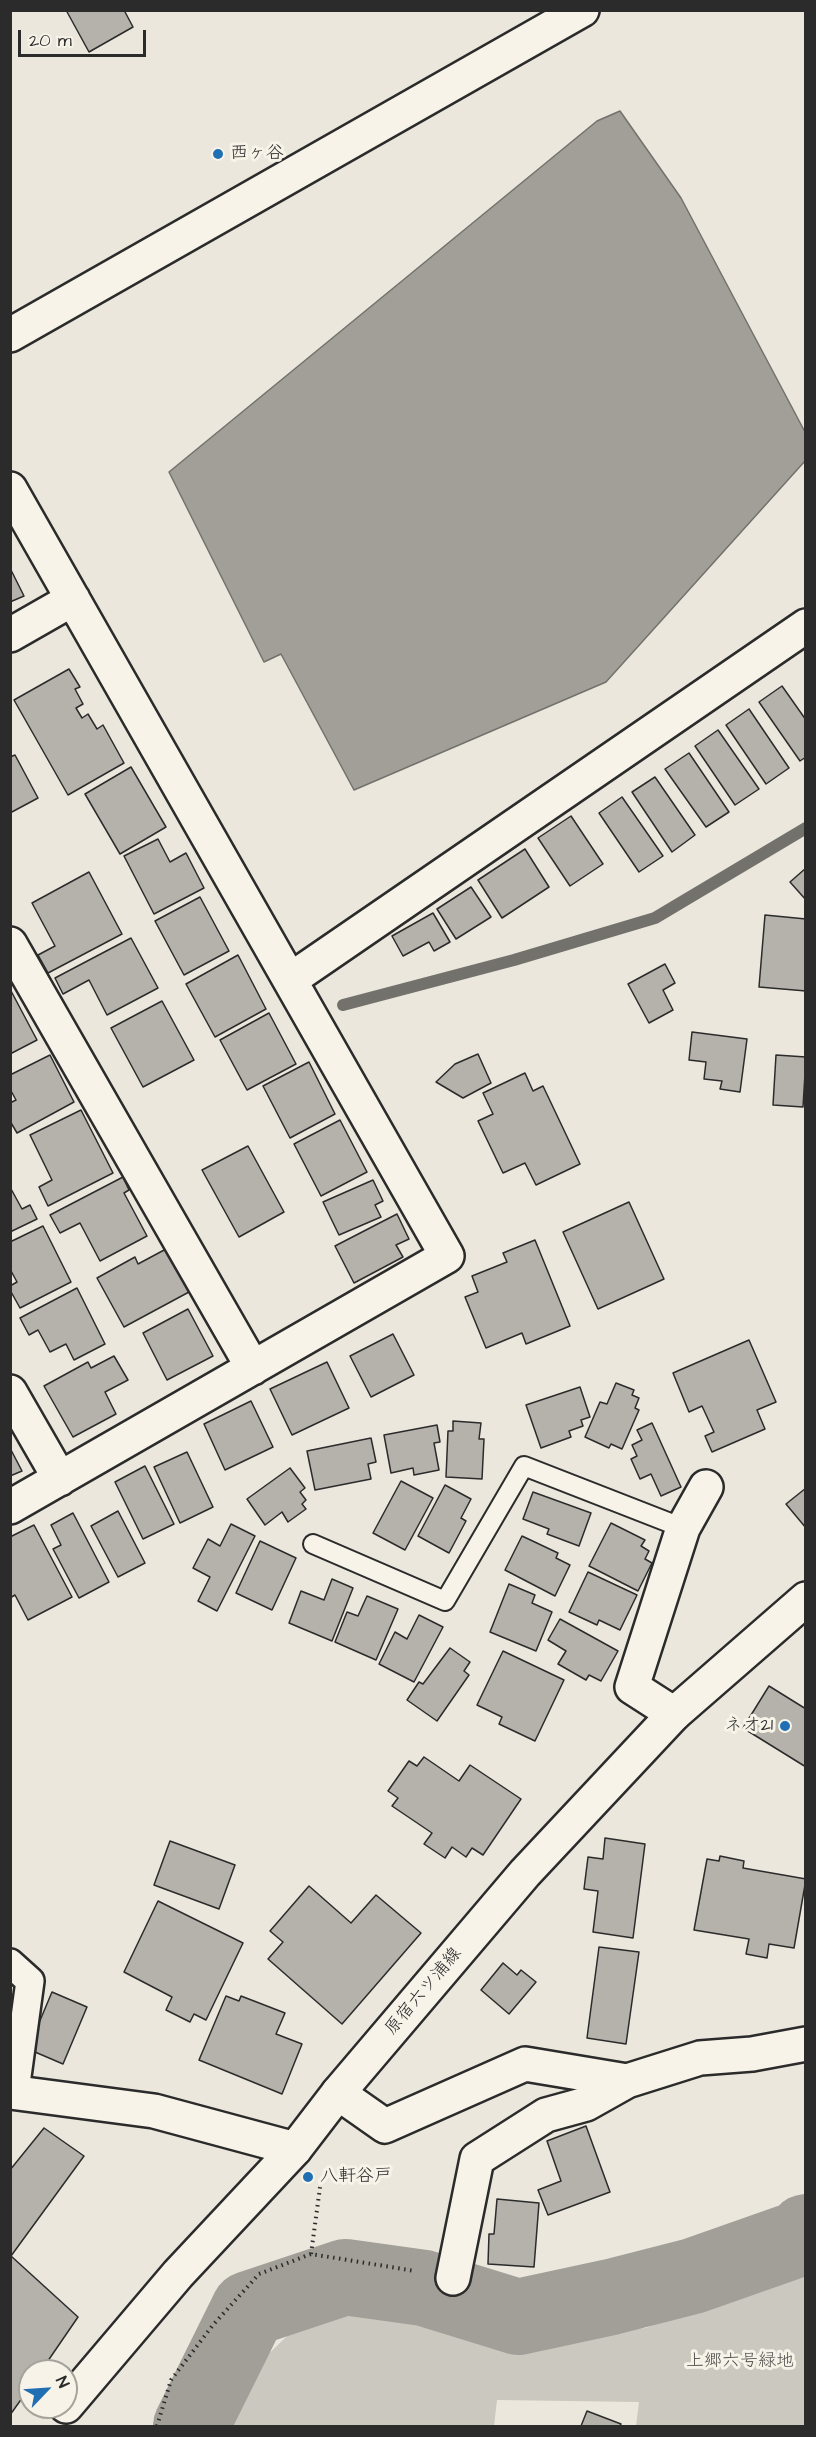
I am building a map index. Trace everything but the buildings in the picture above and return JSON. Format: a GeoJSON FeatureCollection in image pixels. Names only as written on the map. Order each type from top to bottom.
{"type":"FeatureCollection","features":[{"type":"Feature","properties":{"kind":"street"},"geometry":{"type":"LineString","coordinates":[[10,335],[548,19],[582,10]]}},
{"type":"Feature","properties":{"kind":"street"},"geometry":{"type":"LineString","coordinates":[[10,489],[447,1256],[10,1508]]}},
{"type":"Feature","properties":{"kind":"street"},"geometry":{"type":"LineString","coordinates":[[10,635],[73,599]]}},
{"type":"Feature","properties":{"kind":"street"},"geometry":{"type":"LineString","coordinates":[[290,980],[806,626]]}},
{"type":"Feature","properties":{"kind":"street"},"geometry":{"type":"LineString","coordinates":[[10,944],[253,1368]]}},
{"type":"Feature","properties":{"kind":"street"},"geometry":{"type":"LineString","coordinates":[[10,1392],[60,1479]]}},
{"type":"Feature","properties":{"kind":"street"},"geometry":{"type":"LineString","coordinates":[[674,1714],[632,1687],[683,1528],[706,1487]]}},
{"type":"Feature","properties":{"kind":"street","name":"原宿六ツ浦線"},"geometry":{"type":"LineString","coordinates":[[78,2393],[178,2274],[295,2149],[338,2093],[525,1873],[674,1714],[806,1599]]}},
{"type":"Feature","properties":{"kind":"street"},"geometry":{"type":"LineString","coordinates":[[10,1963],[30,1981],[13,2092],[154,2110],[295,2149]]}},
{"type":"Feature","properties":{"kind":"street"},"geometry":{"type":"LineString","coordinates":[[453,2278],[477,2159],[546,2115],[586,2104],[627,2080],[700,2058],[752,2054],[806,2044]]}},
{"type":"Feature","properties":{"kind":"street"},"geometry":{"type":"LineString","coordinates":[[338,2093],[385,2126],[525,2064],[627,2080]]}},
{"type":"Feature","properties":{"kind":"lane"},"geometry":{"type":"LineString","coordinates":[[313,1544],[444,1601],[524,1466],[683,1528]]}},
{"type":"Feature","properties":{"kind":"path"},"geometry":{"type":"LineString","coordinates":[[311,2254],[322,2172]]}},
{"type":"Feature","properties":{"kind":"path"},"geometry":{"type":"LineString","coordinates":[[157,2427],[171,2380],[213,2325],[259,2274],[311,2254],[453,2278]]}},
{"type":"Feature","properties":{"kind":"green space","name":"上郷六号緑地"},"geometry":{"type":"Polygon","coordinates":[[[805,2266],[805,2426],[636,2426],[639,2402],[497,2400],[494,2426],[224,2426],[254,2368],[311,2313],[398,2316],[508,2338],[646,2328],[805,2266]]]}},
{"type":"Feature","properties":{"kind":"shaded area"},"geometry":{"type":"Polygon","coordinates":[[[620,111],[681,198],[805,432],[805,461],[606,682],[354,790],[281,654],[264,662],[169,472],[597,121],[620,111]]]}},
{"type":"Feature","properties":{"kind":"waterway"},"geometry":{"type":"LineString","coordinates":[[343,1005],[514,960],[655,918],[806,828]]}},
{"type":"Feature","properties":{"kind":"waterway"},"geometry":{"type":"LineString","coordinates":[[191,2426],[249,2309],[345,2277],[424,2288],[518,2317],[693,2276],[801,2238],[806,2232]]}},
{"type":"Feature","properties":{"kind":"place","name":"西ヶ谷"},"geometry":{"type":"Point","coordinates":[218,154]}},
{"type":"Feature","properties":{"kind":"place","name":"ネオ21"},"geometry":{"type":"Point","coordinates":[785,1726]}},
{"type":"Feature","properties":{"kind":"place","name":"八軒谷戸"},"geometry":{"type":"Point","coordinates":[308,2177]}}]}
